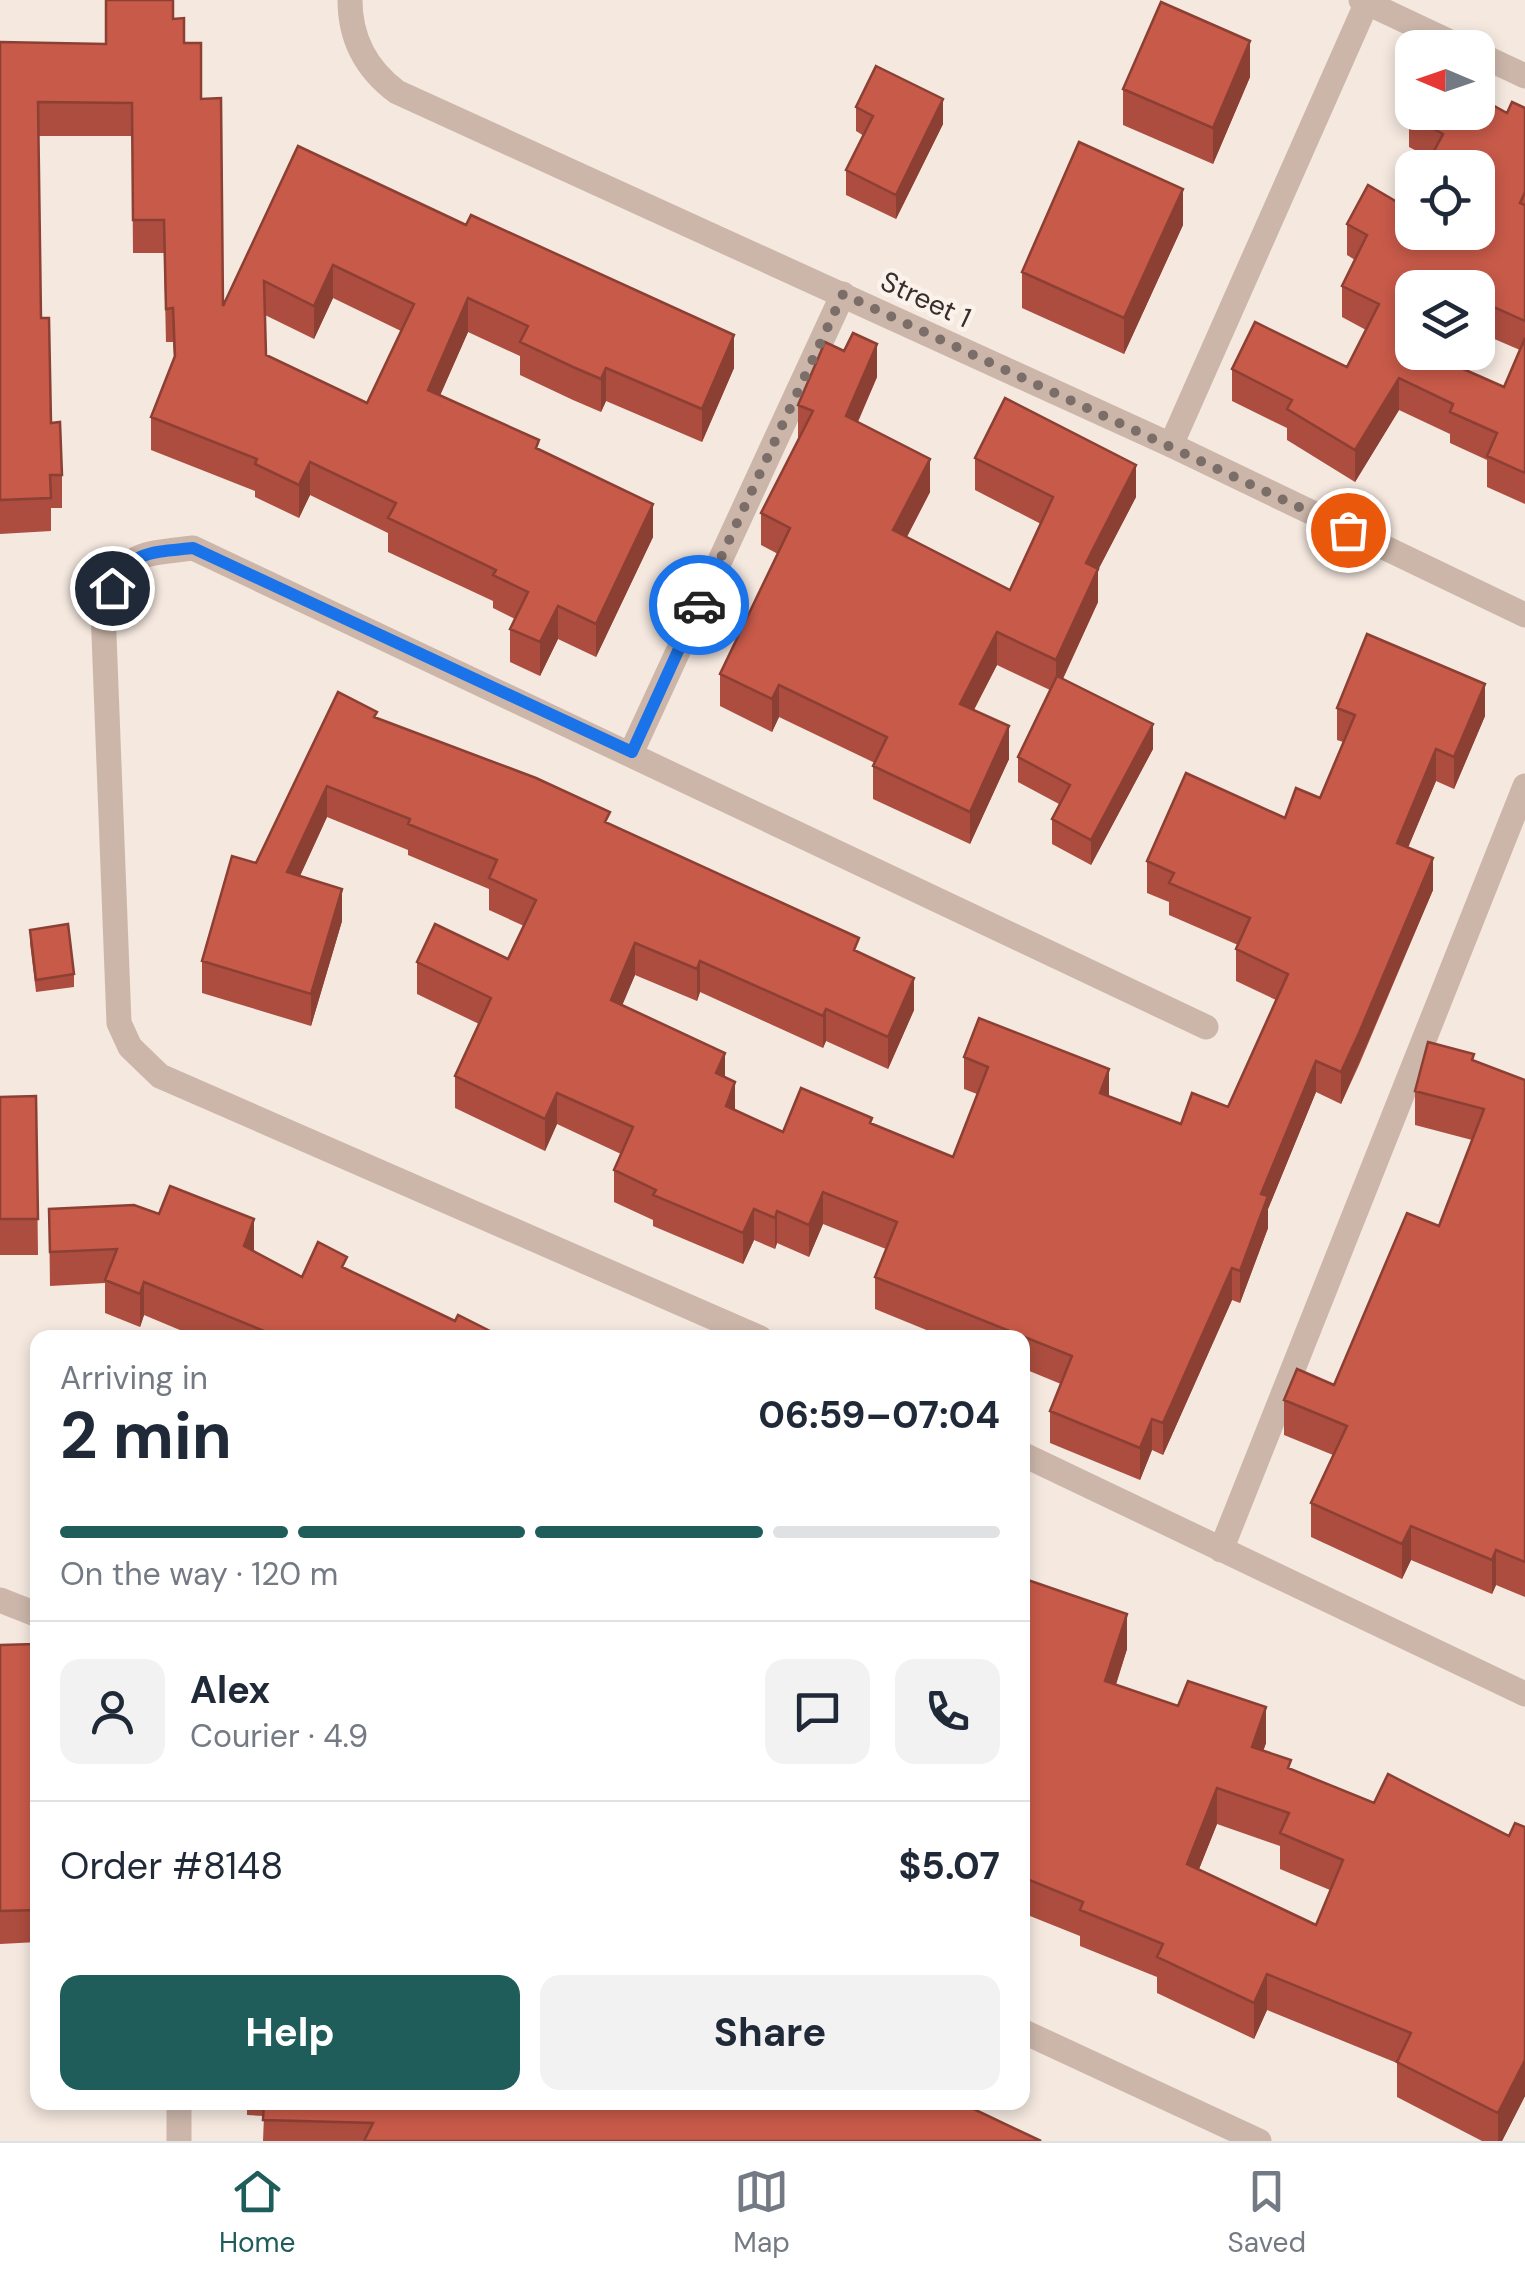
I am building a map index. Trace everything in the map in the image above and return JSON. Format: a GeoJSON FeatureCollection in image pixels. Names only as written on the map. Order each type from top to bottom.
{"type":"FeatureCollection","features":[{"type":"Feature","properties":{"kind":"street","name":"Street 1"},"geometry":{"type":"LineString","coordinates":[[350,0],[350,22],[360,50],[376,77],[397,92],[1171,445],[1525,615]]}},
{"type":"Feature","properties":{"kind":"street"},"geometry":{"type":"LineString","coordinates":[[1171,445],[1365,1],[1425,30]]}},
{"type":"Feature","properties":{"kind":"street"},"geometry":{"type":"LineString","coordinates":[[1495,62],[1525,76]]}},
{"type":"Feature","properties":{"kind":"street"},"geometry":{"type":"LineString","coordinates":[[632,752],[843,294]]}},
{"type":"Feature","properties":{"kind":"street"},"geometry":{"type":"LineString","coordinates":[[742,1330],[160,1076],[130,1047],[119,1023],[103,609],[120,567],[141,556],[193,548],[632,752],[1206,1027]]}},
{"type":"Feature","properties":{"kind":"street"},"geometry":{"type":"LineString","coordinates":[[1221,1550],[1525,786]]}},
{"type":"Feature","properties":{"kind":"street"},"geometry":{"type":"LineString","coordinates":[[1030,1458],[1525,1694]]}},
{"type":"Feature","properties":{"kind":"street"},"geometry":{"type":"LineString","coordinates":[[0,1600],[30,1612]]}},
{"type":"Feature","properties":{"kind":"street"},"geometry":{"type":"LineString","coordinates":[[1030,2035],[1259,2141]]}},
{"type":"Feature","properties":{"kind":"street"},"geometry":{"type":"LineString","coordinates":[[179,2110],[179,2141]]}},
{"type":"Feature","properties":{"kind":"building"},"geometry":{"type":"Polygon","coordinates":[[[106,0],[173,0],[173,19],[184,18],[184,43],[201,43],[201,99],[221,98],[223,306],[298,146],[466,225],[471,215],[734,335],[702,409],[606,368],[601,379],[520,342],[528,326],[468,298],[428,390],[539,440],[536,448],[653,504],[596,624],[558,606],[540,642],[510,629],[528,592],[493,575],[496,570],[388,518],[396,503],[310,462],[299,485],[255,464],[257,459],[151,417],[175,356],[173,308],[166,309],[164,220],[133,220],[132,103],[38,102],[41,318],[49,318],[51,423],[60,422],[62,475],[50,475],[51,498],[0,500],[0,42],[106,44],[106,0]],[[333,265],[314,306],[264,281],[266,355],[367,403],[414,304],[333,265]]]}},
{"type":"Feature","properties":{"kind":"building"},"geometry":{"type":"Polygon","coordinates":[[[1161,2],[1250,41],[1213,128],[1123,89],[1161,2]]]}},
{"type":"Feature","properties":{"kind":"building"},"geometry":{"type":"Polygon","coordinates":[[[876,66],[943,99],[896,195],[846,170],[873,116],[856,107],[876,66]]]}},
{"type":"Feature","properties":{"kind":"building"},"geometry":{"type":"Polygon","coordinates":[[[1512,102],[1525,108],[1525,192],[1520,203],[1525,205],[1525,321],[1495,308],[1495,270],[1395,270],[1395,370],[1465,370],[1504,387],[1525,338],[1525,473],[1487,456],[1497,433],[1450,412],[1453,404],[1399,378],[1355,450],[1287,409],[1292,400],[1232,369],[1255,322],[1347,367],[1379,304],[1342,286],[1367,235],[1347,224],[1368,185],[1395,201],[1395,250],[1495,250],[1495,150],[1435,150],[1443,134],[1435,130],[1495,130],[1495,106],[1507,113],[1512,102]]]}},
{"type":"Feature","properties":{"kind":"building"},"geometry":{"type":"Polygon","coordinates":[[[1079,142],[1183,189],[1124,318],[1022,272],[1079,142]]]}},
{"type":"Feature","properties":{"kind":"building"},"geometry":{"type":"Polygon","coordinates":[[[853,333],[877,344],[846,416],[930,459],[893,530],[1010,590],[1053,497],[975,458],[1005,398],[1136,465],[1086,563],[1098,569],[1056,660],[997,632],[960,704],[1009,726],[970,812],[873,766],[887,737],[779,685],[772,699],[720,674],[790,528],[761,513],[813,411],[798,405],[825,342],[844,351],[853,333]]]}},
{"type":"Feature","properties":{"kind":"building"},"geometry":{"type":"Polygon","coordinates":[[[1367,634],[1485,684],[1454,757],[1436,749],[1397,843],[1433,858],[1359,1033],[1341,1072],[1316,1061],[1261,1194],[1268,1196],[1240,1271],[1232,1268],[1163,1423],[1152,1419],[1140,1448],[1050,1411],[1072,1356],[1030,1339],[1030,1330],[1007,1330],[875,1277],[897,1222],[823,1192],[809,1225],[777,1211],[775,1218],[754,1209],[743,1233],[653,1195],[656,1190],[614,1170],[633,1127],[557,1093],[545,1119],[455,1076],[491,998],[417,962],[435,924],[508,959],[536,900],[489,878],[497,860],[327,786],[287,872],[342,889],[311,994],[202,961],[232,856],[256,863],[338,692],[377,712],[374,717],[536,778],[610,812],[605,822],[859,938],[854,950],[914,978],[888,1037],[826,1009],[823,1016],[700,961],[697,969],[635,943],[611,1000],[725,1053],[716,1073],[735,1082],[726,1106],[783,1132],[801,1088],[872,1118],[870,1123],[953,1157],[988,1067],[964,1057],[979,1018],[1109,1069],[1100,1093],[1181,1124],[1192,1093],[1228,1107],[1288,974],[1236,949],[1250,918],[1169,883],[1174,873],[1147,861],[1186,773],[1285,818],[1296,788],[1320,798],[1355,715],[1337,708],[1367,634]]]}},
{"type":"Feature","properties":{"kind":"building"},"geometry":{"type":"Polygon","coordinates":[[[1057,676],[1153,724],[1091,840],[1052,819],[1070,785],[1018,757],[1057,676]]]}},
{"type":"Feature","properties":{"kind":"building"},"geometry":{"type":"Polygon","coordinates":[[[68,924],[74,974],[36,980],[30,930],[68,924]]]}},
{"type":"Feature","properties":{"kind":"building"},"geometry":{"type":"Polygon","coordinates":[[[1428,1042],[1474,1054],[1472,1060],[1525,1080],[1525,1562],[1496,1550],[1492,1560],[1411,1526],[1402,1544],[1311,1503],[1347,1426],[1284,1400],[1297,1369],[1334,1385],[1407,1213],[1439,1226],[1484,1109],[1415,1091],[1428,1042]]]}},
{"type":"Feature","properties":{"kind":"building"},"geometry":{"type":"Polygon","coordinates":[[[36,1096],[38,1219],[0,1219],[0,1097],[36,1096]]]}},
{"type":"Feature","properties":{"kind":"building"},"geometry":{"type":"Polygon","coordinates":[[[170,1186],[254,1219],[244,1246],[302,1277],[318,1242],[347,1257],[342,1267],[455,1321],[458,1315],[488,1330],[262,1330],[144,1282],[140,1294],[105,1280],[117,1249],[50,1252],[49,1209],[134,1205],[159,1214],[170,1186]]]}},
{"type":"Feature","properties":{"kind":"building"},"geometry":{"type":"Polygon","coordinates":[[[1030,1581],[1127,1614],[1105,1681],[1178,1706],[1188,1681],[1266,1707],[1252,1747],[1291,1760],[1288,1768],[1374,1803],[1388,1774],[1509,1836],[1515,1823],[1525,1827],[1525,2060],[1498,2113],[1397,2062],[1411,2033],[1267,1974],[1254,2003],[1157,1957],[1163,1944],[1080,1910],[1083,1902],[1030,1880],[1030,1581]],[[1217,1788],[1187,1864],[1316,1925],[1343,1860],[1280,1833],[1289,1813],[1217,1788]]]}},
{"type":"Feature","properties":{"kind":"building"},"geometry":{"type":"Polygon","coordinates":[[[30,1644],[30,1910],[0,1911],[0,1645],[30,1644]]]}},
{"type":"Feature","properties":{"kind":"building"},"geometry":{"type":"Polygon","coordinates":[[[264,2110],[976,2110],[1041,2141],[364,2141],[373,2123],[263,2120],[264,2110]]]}},
{"type":"Feature","properties":{"kind":"way so far"},"geometry":{"type":"LineString","coordinates":[[699,605],[843,294],[1348,530]]}},
{"type":"Feature","properties":{"kind":"route"},"geometry":{"type":"LineString","coordinates":[[112,588],[120,567],[141,556],[193,548],[632,752],[699,605]]}}]}
